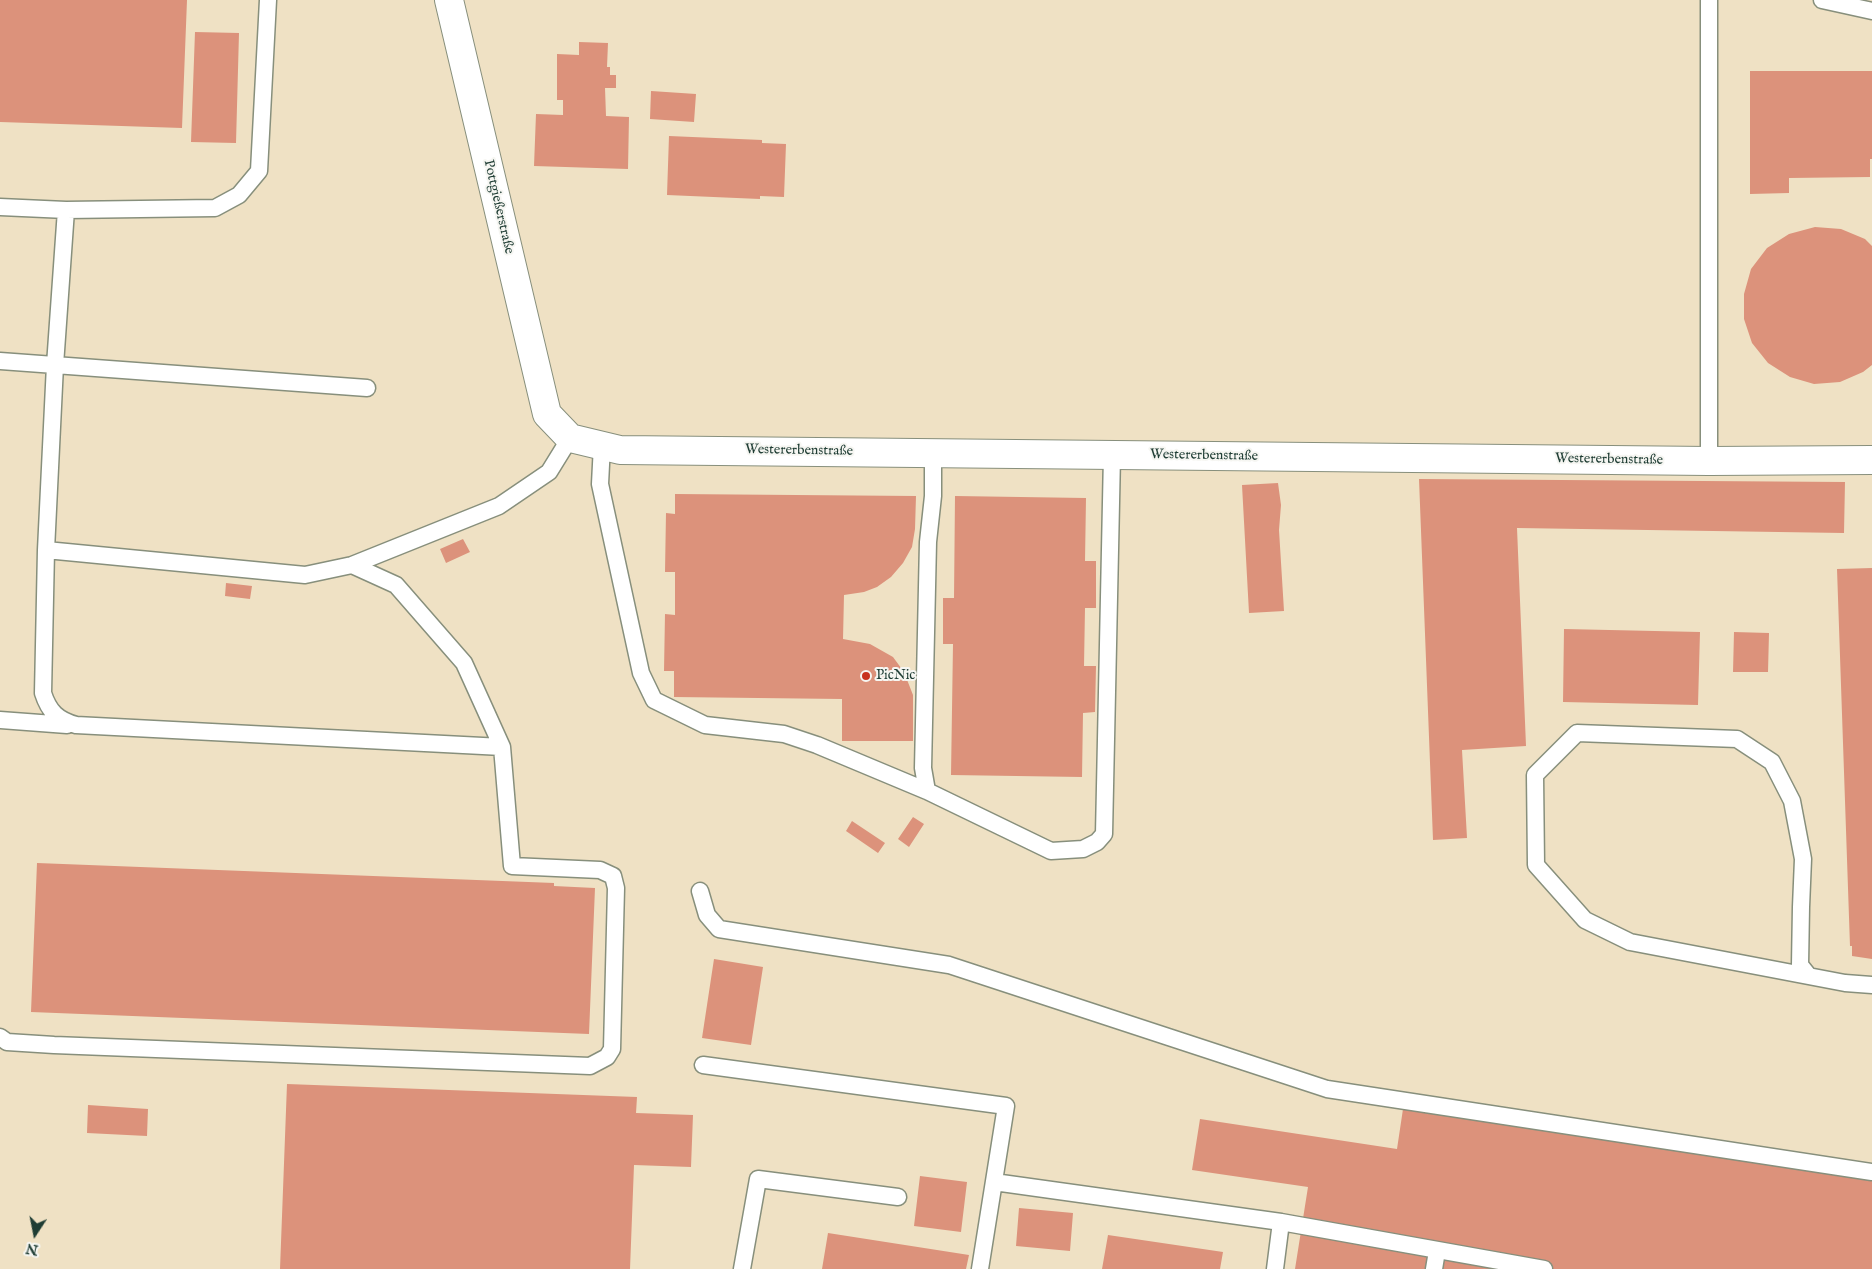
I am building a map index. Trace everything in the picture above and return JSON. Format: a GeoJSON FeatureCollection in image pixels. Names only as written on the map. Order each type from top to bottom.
{"type":"FeatureCollection","features":[{"type":"Feature","properties":{"kind":"street","name":"Pottgießerstraße"},"geometry":{"type":"LineString","coordinates":[[449,0],[547,414],[570,438]]}},
{"type":"Feature","properties":{"kind":"street","name":"Westererbenstraße"},"geometry":{"type":"LineString","coordinates":[[570,438],[620,450],[1709,461],[1872,460]]}},
{"type":"Feature","properties":{"kind":"lane"},"geometry":{"type":"LineString","coordinates":[[0,207],[66,210],[216,208],[239,195],[259,171],[268,0]]}},
{"type":"Feature","properties":{"kind":"lane"},"geometry":{"type":"LineString","coordinates":[[1709,0],[1709,461]]}},
{"type":"Feature","properties":{"kind":"lane"},"geometry":{"type":"LineString","coordinates":[[1822,0],[1872,11]]}},
{"type":"Feature","properties":{"kind":"lane"},"geometry":{"type":"LineString","coordinates":[[66,210],[54,365],[42,693],[46,704],[55,716],[76,725]]}},
{"type":"Feature","properties":{"kind":"lane"},"geometry":{"type":"LineString","coordinates":[[0,362],[368,388]]}},
{"type":"Feature","properties":{"kind":"lane"},"geometry":{"type":"LineString","coordinates":[[46,550],[305,575],[352,565],[499,506],[549,472],[570,438]]}},
{"type":"Feature","properties":{"kind":"lane"},"geometry":{"type":"LineString","coordinates":[[602,445],[600,484],[641,673],[654,700],[705,725],[784,734],[816,746],[927,791],[1050,851],[1082,849],[1097,842],[1104,834],[1112,455]]}},
{"type":"Feature","properties":{"kind":"lane"},"geometry":{"type":"LineString","coordinates":[[927,791],[923,768],[924,709],[928,542],[933,496],[933,453]]}},
{"type":"Feature","properties":{"kind":"lane"},"geometry":{"type":"LineString","coordinates":[[0,1037],[7,1042],[35,1044],[590,1066],[607,1057],[612,1049],[616,888],[613,876],[600,870],[512,866],[502,747],[464,663],[396,585],[352,565]]}},
{"type":"Feature","properties":{"kind":"lane"},"geometry":{"type":"LineString","coordinates":[[0,720],[502,747]]}},
{"type":"Feature","properties":{"kind":"lane"},"geometry":{"type":"LineString","coordinates":[[1808,975],[1800,965],[1803,859],[1792,801],[1772,762],[1737,739],[1577,733],[1535,775],[1536,865],[1585,920],[1630,942],[1845,982],[1872,985]]}},
{"type":"Feature","properties":{"kind":"lane"},"geometry":{"type":"LineString","coordinates":[[700,891],[707,914],[718,929],[949,965],[1327,1089],[1872,1172]]}},
{"type":"Feature","properties":{"kind":"lane"},"geometry":{"type":"LineString","coordinates":[[703,1065],[1006,1106],[980,1269]]}},
{"type":"Feature","properties":{"kind":"lane"},"geometry":{"type":"LineString","coordinates":[[742,1269],[758,1179],[898,1197]]}},
{"type":"Feature","properties":{"kind":"lane"},"geometry":{"type":"LineString","coordinates":[[994,1182],[1281,1222],[1544,1269]]}},
{"type":"Feature","properties":{"kind":"lane"},"geometry":{"type":"LineString","coordinates":[[1275,1269],[1281,1222]]}},
{"type":"Feature","properties":{"kind":"lane"},"geometry":{"type":"LineString","coordinates":[[1434,1269],[1437,1250]]}},
{"type":"Feature","properties":{"kind":"building"},"geometry":{"type":"Polygon","coordinates":[[[0,0],[187,0],[182,128],[0,122],[0,0]]]}},
{"type":"Feature","properties":{"kind":"building"},"geometry":{"type":"Polygon","coordinates":[[[195,32],[239,33],[236,143],[191,142],[195,32]]]}},
{"type":"Feature","properties":{"kind":"building"},"geometry":{"type":"Polygon","coordinates":[[[579,42],[608,43],[607,67],[610,67],[610,75],[616,75],[616,88],[605,88],[606,116],[629,117],[628,169],[534,166],[536,114],[563,115],[563,100],[557,100],[557,54],[579,55],[579,42]]]}},
{"type":"Feature","properties":{"kind":"building"},"geometry":{"type":"Polygon","coordinates":[[[1750,71],[1872,71],[1872,159],[1870,159],[1870,177],[1789,178],[1789,193],[1750,194],[1750,71]]]}},
{"type":"Feature","properties":{"kind":"building"},"geometry":{"type":"Polygon","coordinates":[[[651,91],[696,94],[694,122],[650,119],[651,91]]]}},
{"type":"Feature","properties":{"kind":"building"},"geometry":{"type":"Polygon","coordinates":[[[669,136],[762,140],[762,143],[786,144],[784,197],[760,196],[760,199],[667,195],[669,136]]]}},
{"type":"Feature","properties":{"kind":"building"},"geometry":{"type":"Polygon","coordinates":[[[1815,227],[1841,229],[1865,239],[1872,246],[1872,365],[1863,372],[1840,382],[1814,384],[1790,377],[1768,363],[1752,343],[1744,319],[1744,294],[1751,269],[1767,248],[1789,234],[1815,227]]]}},
{"type":"Feature","properties":{"kind":"building"},"geometry":{"type":"Polygon","coordinates":[[[1419,479],[1845,482],[1844,533],[1517,528],[1526,746],[1462,750],[1467,838],[1433,840],[1419,479]]]}},
{"type":"Feature","properties":{"kind":"building"},"geometry":{"type":"Polygon","coordinates":[[[1278,483],[1281,505],[1279,530],[1284,611],[1249,613],[1242,485],[1278,483]]]}},
{"type":"Feature","properties":{"kind":"building"},"geometry":{"type":"Polygon","coordinates":[[[675,494],[916,496],[915,529],[912,547],[903,563],[891,577],[877,587],[864,592],[844,595],[843,639],[870,644],[893,657],[904,672],[913,695],[913,741],[842,741],[842,699],[674,697],[674,671],[664,671],[665,614],[675,615],[675,572],[665,572],[666,513],[675,514],[675,494]]]}},
{"type":"Feature","properties":{"kind":"building"},"geometry":{"type":"Polygon","coordinates":[[[955,496],[1086,498],[1085,561],[1096,561],[1096,608],[1085,608],[1084,666],[1096,666],[1095,712],[1083,713],[1082,777],[951,775],[953,644],[943,644],[943,598],[954,598],[955,496]]]}},
{"type":"Feature","properties":{"kind":"building"},"geometry":{"type":"Polygon","coordinates":[[[463,539],[470,552],[446,563],[440,549],[463,539]]]}},
{"type":"Feature","properties":{"kind":"building"},"geometry":{"type":"Polygon","coordinates":[[[1872,568],[1872,959],[1852,956],[1852,946],[1850,946],[1837,569],[1872,568]]]}},
{"type":"Feature","properties":{"kind":"building"},"geometry":{"type":"Polygon","coordinates":[[[226,583],[252,586],[250,599],[225,596],[226,583]]]}},
{"type":"Feature","properties":{"kind":"building"},"geometry":{"type":"Polygon","coordinates":[[[1564,629],[1700,632],[1698,705],[1563,702],[1564,629]]]}},
{"type":"Feature","properties":{"kind":"building"},"geometry":{"type":"Polygon","coordinates":[[[1734,632],[1769,633],[1768,672],[1733,672],[1734,632]]]}},
{"type":"Feature","properties":{"kind":"building"},"geometry":{"type":"Polygon","coordinates":[[[913,817],[924,824],[909,847],[898,839],[913,817]]]}},
{"type":"Feature","properties":{"kind":"building"},"geometry":{"type":"Polygon","coordinates":[[[852,821],[885,843],[878,853],[846,831],[852,821]]]}},
{"type":"Feature","properties":{"kind":"building"},"geometry":{"type":"Polygon","coordinates":[[[37,863],[554,883],[554,886],[595,888],[589,1034],[31,1012],[37,863]]]}},
{"type":"Feature","properties":{"kind":"building"},"geometry":{"type":"Polygon","coordinates":[[[714,959],[763,967],[751,1045],[702,1038],[714,959]]]}},
{"type":"Feature","properties":{"kind":"building"},"geometry":{"type":"Polygon","coordinates":[[[287,1084],[637,1097],[636,1113],[693,1115],[691,1167],[634,1165],[630,1269],[280,1269],[287,1084]]]}},
{"type":"Feature","properties":{"kind":"building"},"geometry":{"type":"Polygon","coordinates":[[[88,1105],[148,1109],[147,1136],[87,1133],[88,1105]]]}},
{"type":"Feature","properties":{"kind":"building"},"geometry":{"type":"Polygon","coordinates":[[[1403,1109],[1872,1180],[1872,1269],[1295,1269],[1308,1187],[1192,1170],[1200,1119],[1397,1149],[1403,1109]]]}},
{"type":"Feature","properties":{"kind":"building"},"geometry":{"type":"Polygon","coordinates":[[[920,1176],[967,1182],[961,1232],[914,1226],[920,1176]]]}},
{"type":"Feature","properties":{"kind":"building"},"geometry":{"type":"Polygon","coordinates":[[[1019,1208],[1073,1213],[1070,1251],[1016,1246],[1019,1208]]]}},
{"type":"Feature","properties":{"kind":"building"},"geometry":{"type":"Polygon","coordinates":[[[828,1233],[969,1255],[966,1269],[822,1269],[828,1233]]]}},
{"type":"Feature","properties":{"kind":"building"},"geometry":{"type":"Polygon","coordinates":[[[1108,1235],[1223,1252],[1220,1269],[1102,1269],[1108,1235]]]}},
{"type":"Feature","properties":{"kind":"place","name":"PicNic"},"geometry":{"type":"Point","coordinates":[866,676]}}]}
